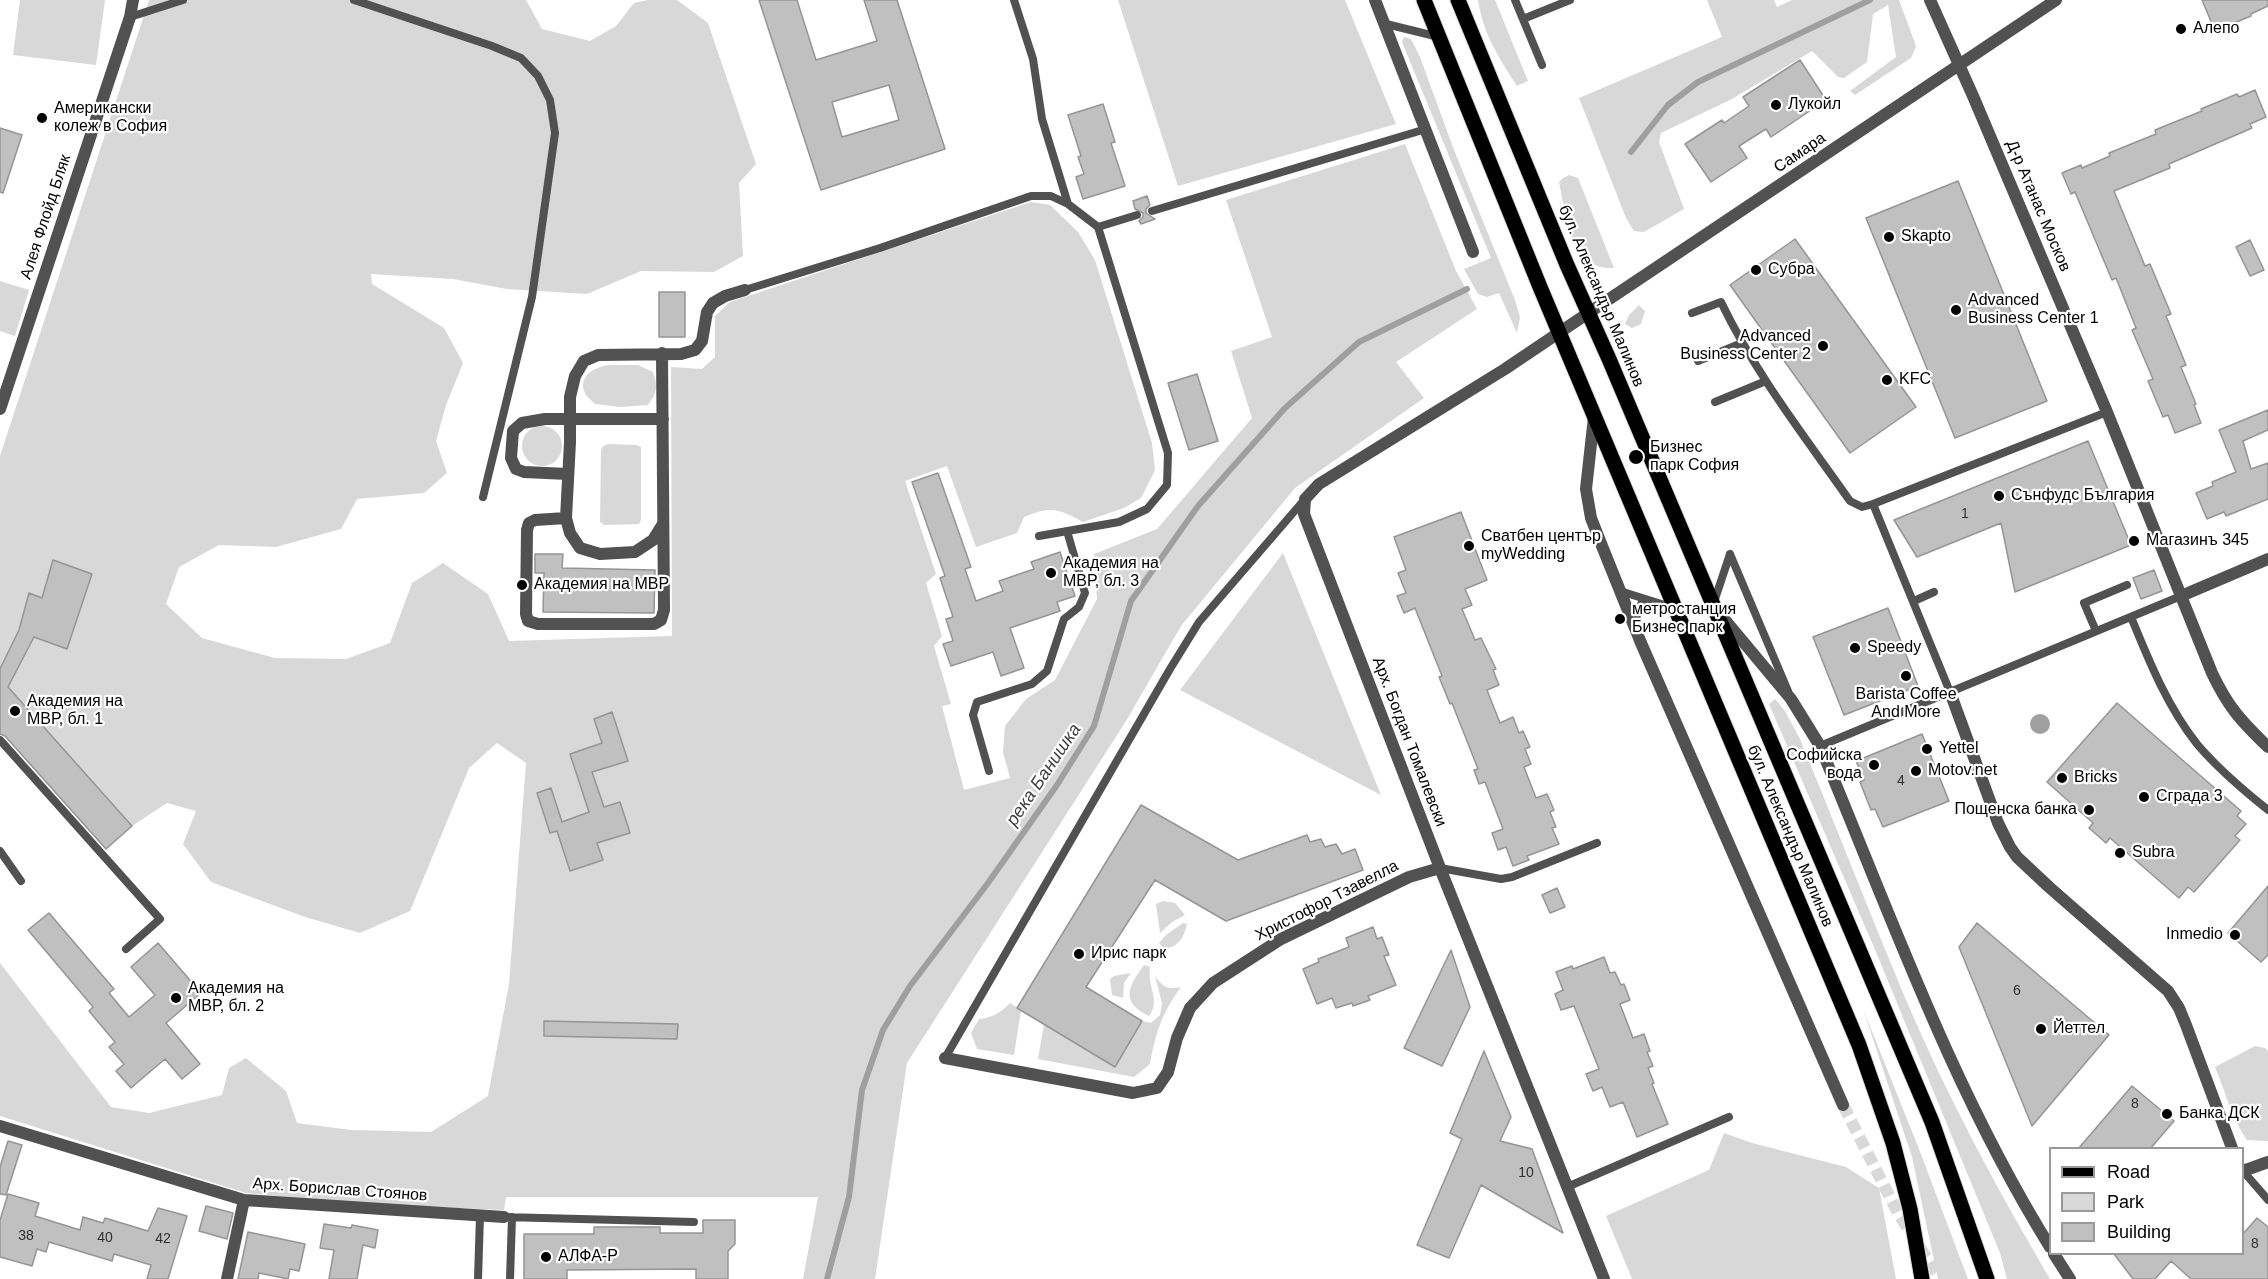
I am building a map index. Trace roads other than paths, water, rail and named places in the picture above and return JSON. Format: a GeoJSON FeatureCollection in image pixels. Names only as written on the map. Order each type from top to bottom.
{"type":"FeatureCollection","features":[{"type":"Feature","properties":{"kind":"main road","name":"бул. Александър Малинов"},"geometry":{"type":"LineString","coordinates":[[1424,0],[1674,608],[1859,1045],[1893,1143],[1910,1209],[1922,1279]]}},
{"type":"Feature","properties":{"kind":"main road","name":"бул. Александър Малинов"},"geometry":{"type":"LineString","coordinates":[[1458,0],[1932,1122],[1987,1279]]}},
{"type":"Feature","properties":{"kind":"street","name":"Алея Флойд Бляк"},"geometry":{"type":"LineString","coordinates":[[0,409],[130,17],[133,0]]}},
{"type":"Feature","properties":{"kind":"street"},"geometry":{"type":"LineString","coordinates":[[1375,0],[1473,252]]}},
{"type":"Feature","properties":{"kind":"street","name":"Д-р Атанас Москов"},"geometry":{"type":"LineString","coordinates":[[1930,0],[2108,412],[2226,702],[2268,747]]}},
{"type":"Feature","properties":{"kind":"street","name":"Самара"},"geometry":{"type":"LineString","coordinates":[[1560,332],[2056,0]]}},
{"type":"Feature","properties":{"kind":"street"},"geometry":{"type":"LineString","coordinates":[[663,524],[653,540],[635,552],[600,554],[580,548],[570,533],[566,519],[570,397],[575,376],[584,361],[598,355],[681,354],[695,350],[702,341],[707,312],[712,303],[745,290]]}},
{"type":"Feature","properties":{"kind":"street"},"geometry":{"type":"LineString","coordinates":[[1305,499],[1319,484],[1505,369],[1560,332]]}},
{"type":"Feature","properties":{"kind":"street"},"geometry":{"type":"LineString","coordinates":[[566,519],[536,520],[529,523],[526,614],[528,621],[538,624],[654,624],[661,620],[664,610],[663,353]]}},
{"type":"Feature","properties":{"kind":"street","name":"бул. Александър Малинов"},"geometry":{"type":"LineString","coordinates":[[1595,416],[1586,489],[1591,518],[1634,625],[1843,1105]]}},
{"type":"Feature","properties":{"kind":"street"},"geometry":{"type":"LineString","coordinates":[[568,474],[524,472],[516,469],[511,458],[513,431],[522,423],[545,419],[663,419]]}},
{"type":"Feature","properties":{"kind":"street","name":"Арх. Богдан Томалевски"},"geometry":{"type":"LineString","coordinates":[[1305,499],[1304,514],[1309,531],[1603,1279]]}},
{"type":"Feature","properties":{"kind":"street"},"geometry":{"type":"LineString","coordinates":[[2181,596],[2268,559]]}},
{"type":"Feature","properties":{"kind":"street","name":"бул. Александър Малинов"},"geometry":{"type":"LineString","coordinates":[[1713,605],[1791,699],[1820,746],[1971,1104],[2023,1203],[2049,1246]]}},
{"type":"Feature","properties":{"kind":"street"},"geometry":{"type":"LineString","coordinates":[[1950,692],[1998,823],[2010,847],[2017,857],[2049,887],[2168,991],[2186,1025],[2231,1147]]}},
{"type":"Feature","properties":{"kind":"street","name":"Христофор Тзавелла"},"geometry":{"type":"LineString","coordinates":[[945,1058],[1133,1093],[1156,1088],[1168,1072],[1177,1038],[1190,1008],[1213,983],[1281,939],[1409,877],[1440,868]]}},
{"type":"Feature","properties":{"kind":"street","name":"Арх. Борислав Стоянов"},"geometry":{"type":"LineString","coordinates":[[0,1126],[244,1200],[508,1217]]}},
{"type":"Feature","properties":{"kind":"street"},"geometry":{"type":"LineString","coordinates":[[2244,1170],[2268,1162]]}},
{"type":"Feature","properties":{"kind":"street"},"geometry":{"type":"LineString","coordinates":[[226,1279],[244,1200]]}},
{"type":"Feature","properties":{"kind":"street"},"geometry":{"type":"LineString","coordinates":[[2055,1255],[2070,1279]]}},
{"type":"Feature","properties":{"kind":"lane"},"geometry":{"type":"LineString","coordinates":[[130,17],[183,0]]}},
{"type":"Feature","properties":{"kind":"lane"},"geometry":{"type":"LineString","coordinates":[[354,0],[492,46],[521,58],[538,76],[550,100],[555,133],[532,297],[483,496]]}},
{"type":"Feature","properties":{"kind":"lane"},"geometry":{"type":"LineString","coordinates":[[1014,0],[1033,59],[1042,119],[1068,204]]}},
{"type":"Feature","properties":{"kind":"lane"},"geometry":{"type":"LineString","coordinates":[[1467,0],[1469,27]]}},
{"type":"Feature","properties":{"kind":"lane"},"geometry":{"type":"LineString","coordinates":[[1515,0],[1542,65]]}},
{"type":"Feature","properties":{"kind":"lane"},"geometry":{"type":"LineString","coordinates":[[1523,19],[1570,0]]}},
{"type":"Feature","properties":{"kind":"lane"},"geometry":{"type":"LineString","coordinates":[[1386,24],[1439,37]]}},
{"type":"Feature","properties":{"kind":"lane"},"geometry":{"type":"LineString","coordinates":[[1152,211],[1426,129]]}},
{"type":"Feature","properties":{"kind":"lane"},"geometry":{"type":"LineString","coordinates":[[745,290],[880,248],[1031,196],[1051,196],[1068,204],[1098,227],[1168,453],[1167,484],[1147,509],[1119,522],[1039,536]]}},
{"type":"Feature","properties":{"kind":"lane"},"geometry":{"type":"LineString","coordinates":[[1098,227],[1137,215]]}},
{"type":"Feature","properties":{"kind":"lane"},"geometry":{"type":"LineString","coordinates":[[1692,314],[1721,302],[1742,343],[1766,381],[1850,501],[1862,507],[2108,412]]}},
{"type":"Feature","properties":{"kind":"lane"},"geometry":{"type":"LineString","coordinates":[[1698,361],[1742,343]]}},
{"type":"Feature","properties":{"kind":"lane"},"geometry":{"type":"LineString","coordinates":[[1715,402],[1766,381]]}},
{"type":"Feature","properties":{"kind":"lane"},"geometry":{"type":"LineString","coordinates":[[945,1058],[1199,622],[1305,499]]}},
{"type":"Feature","properties":{"kind":"lane"},"geometry":{"type":"LineString","coordinates":[[1873,504],[1950,692]]}},
{"type":"Feature","properties":{"kind":"lane"},"geometry":{"type":"LineString","coordinates":[[989,771],[973,715],[977,702],[1032,684],[1047,671],[1064,619],[1079,607],[1085,593],[1067,531]]}},
{"type":"Feature","properties":{"kind":"lane"},"geometry":{"type":"LineString","coordinates":[[1713,605],[1730,554],[1791,699]]}},
{"type":"Feature","properties":{"kind":"lane"},"geometry":{"type":"LineString","coordinates":[[2096,631],[2084,603],[2127,585]]}},
{"type":"Feature","properties":{"kind":"lane"},"geometry":{"type":"LineString","coordinates":[[1620,591],[1674,608]]}},
{"type":"Feature","properties":{"kind":"lane"},"geometry":{"type":"LineString","coordinates":[[1914,601],[1934,592]]}},
{"type":"Feature","properties":{"kind":"lane"},"geometry":{"type":"LineString","coordinates":[[1820,746],[2181,596]]}},
{"type":"Feature","properties":{"kind":"lane"},"geometry":{"type":"LineString","coordinates":[[1634,625],[1642,599]]}},
{"type":"Feature","properties":{"kind":"lane"},"geometry":{"type":"LineString","coordinates":[[2131,617],[2160,684],[2197,743],[2232,780],[2268,810]]}},
{"type":"Feature","properties":{"kind":"lane"},"geometry":{"type":"LineString","coordinates":[[0,740],[160,919],[126,949]]}},
{"type":"Feature","properties":{"kind":"lane"},"geometry":{"type":"LineString","coordinates":[[1440,868],[1501,879],[1512,877],[1597,843]]}},
{"type":"Feature","properties":{"kind":"lane"},"geometry":{"type":"LineString","coordinates":[[0,851],[21,881]]}},
{"type":"Feature","properties":{"kind":"lane"},"geometry":{"type":"LineString","coordinates":[[1567,1187],[1729,1118]]}},
{"type":"Feature","properties":{"kind":"lane"},"geometry":{"type":"LineString","coordinates":[[2244,1171],[2268,1200]]}},
{"type":"Feature","properties":{"kind":"lane"},"geometry":{"type":"LineString","coordinates":[[478,1279],[480,1216]]}},
{"type":"Feature","properties":{"kind":"lane"},"geometry":{"type":"LineString","coordinates":[[510,1279],[508,1217],[694,1222]]}},
{"type":"Feature","properties":{"kind":"waterway","name":"река Банишка"},"geometry":{"type":"LineString","coordinates":[[1631,152],[1668,105],[1698,82],[1870,0]]}},
{"type":"Feature","properties":{"kind":"waterway","name":"река Банишка"},"geometry":{"type":"LineString","coordinates":[[827,1279],[849,1197],[862,1090],[883,1030],[910,986],[988,883],[1057,785],[1094,726],[1131,601],[1198,506],[1285,408],[1359,342],[1467,289]]}},
{"type":"Feature","properties":{"kind":"tunnel"},"geometry":{"type":"LineString","coordinates":[[1843,1105],[1898,1213],[1940,1279]]}},
{"type":"Feature","properties":{"kind":"place","name":"Алепо"},"geometry":{"type":"Point","coordinates":[2181,29]}},
{"type":"Feature","properties":{"kind":"place","name":"Лукойл"},"geometry":{"type":"Point","coordinates":[1776,105]}},
{"type":"Feature","properties":{"kind":"place","name":"Американски колеж в София"},"geometry":{"type":"Point","coordinates":[42,118]}},
{"type":"Feature","properties":{"kind":"place","name":"Skapto"},"geometry":{"type":"Point","coordinates":[1889,237]}},
{"type":"Feature","properties":{"kind":"place","name":"Субра"},"geometry":{"type":"Point","coordinates":[1756,270]}},
{"type":"Feature","properties":{"kind":"place","name":"Advanced Business Center 1"},"geometry":{"type":"Point","coordinates":[1956,310]}},
{"type":"Feature","properties":{"kind":"place","name":"Advanced Business Center 2"},"geometry":{"type":"Point","coordinates":[1823,346]}},
{"type":"Feature","properties":{"kind":"place","name":"KFC"},"geometry":{"type":"Point","coordinates":[1887,380]}},
{"type":"Feature","properties":{"kind":"place","name":"Бизнес парк София"},"geometry":{"type":"Point","coordinates":[1636,457]}},
{"type":"Feature","properties":{"kind":"place","name":"Сънфудс България"},"geometry":{"type":"Point","coordinates":[1999,496]}},
{"type":"Feature","properties":{"kind":"place","name":"Магазинъ 345"},"geometry":{"type":"Point","coordinates":[2134,541]}},
{"type":"Feature","properties":{"kind":"place","name":"Сватбен център myWedding"},"geometry":{"type":"Point","coordinates":[1469,546]}},
{"type":"Feature","properties":{"kind":"place","name":"Академия на МВР, бл. 3"},"geometry":{"type":"Point","coordinates":[1051,573]}},
{"type":"Feature","properties":{"kind":"place","name":"Академия на МВР"},"geometry":{"type":"Point","coordinates":[522,585]}},
{"type":"Feature","properties":{"kind":"place","name":"метростанция Бизнес парк"},"geometry":{"type":"Point","coordinates":[1620,619]}},
{"type":"Feature","properties":{"kind":"place","name":"Speedy"},"geometry":{"type":"Point","coordinates":[1855,648]}},
{"type":"Feature","properties":{"kind":"place","name":"Barista Coffee And More"},"geometry":{"type":"Point","coordinates":[1906,676]}},
{"type":"Feature","properties":{"kind":"place","name":"Академия на МВР, бл. 1"},"geometry":{"type":"Point","coordinates":[15,711]}},
{"type":"Feature","properties":{"kind":"place","name":"Yettel"},"geometry":{"type":"Point","coordinates":[1927,749]}},
{"type":"Feature","properties":{"kind":"place","name":"Софийска вода"},"geometry":{"type":"Point","coordinates":[1874,765]}},
{"type":"Feature","properties":{"kind":"place","name":"Motov.net"},"geometry":{"type":"Point","coordinates":[1916,771]}},
{"type":"Feature","properties":{"kind":"place","name":"Bricks"},"geometry":{"type":"Point","coordinates":[2062,778]}},
{"type":"Feature","properties":{"kind":"place","name":"Сграда 3"},"geometry":{"type":"Point","coordinates":[2144,797]}},
{"type":"Feature","properties":{"kind":"place","name":"Пощенска банка"},"geometry":{"type":"Point","coordinates":[2089,810]}},
{"type":"Feature","properties":{"kind":"place","name":"Subra"},"geometry":{"type":"Point","coordinates":[2120,853]}},
{"type":"Feature","properties":{"kind":"place","name":"Inmedio"},"geometry":{"type":"Point","coordinates":[2235,935]}},
{"type":"Feature","properties":{"kind":"place","name":"Ирис парк"},"geometry":{"type":"Point","coordinates":[1079,954]}},
{"type":"Feature","properties":{"kind":"place","name":"Академия на МВР, бл. 2"},"geometry":{"type":"Point","coordinates":[176,998]}},
{"type":"Feature","properties":{"kind":"place","name":"Йеттел"},"geometry":{"type":"Point","coordinates":[2041,1029]}},
{"type":"Feature","properties":{"kind":"place","name":"Банка ДСК"},"geometry":{"type":"Point","coordinates":[2167,1114]}},
{"type":"Feature","properties":{"kind":"place","name":"АЛФА-Р"},"geometry":{"type":"Point","coordinates":[546,1257]}}]}
